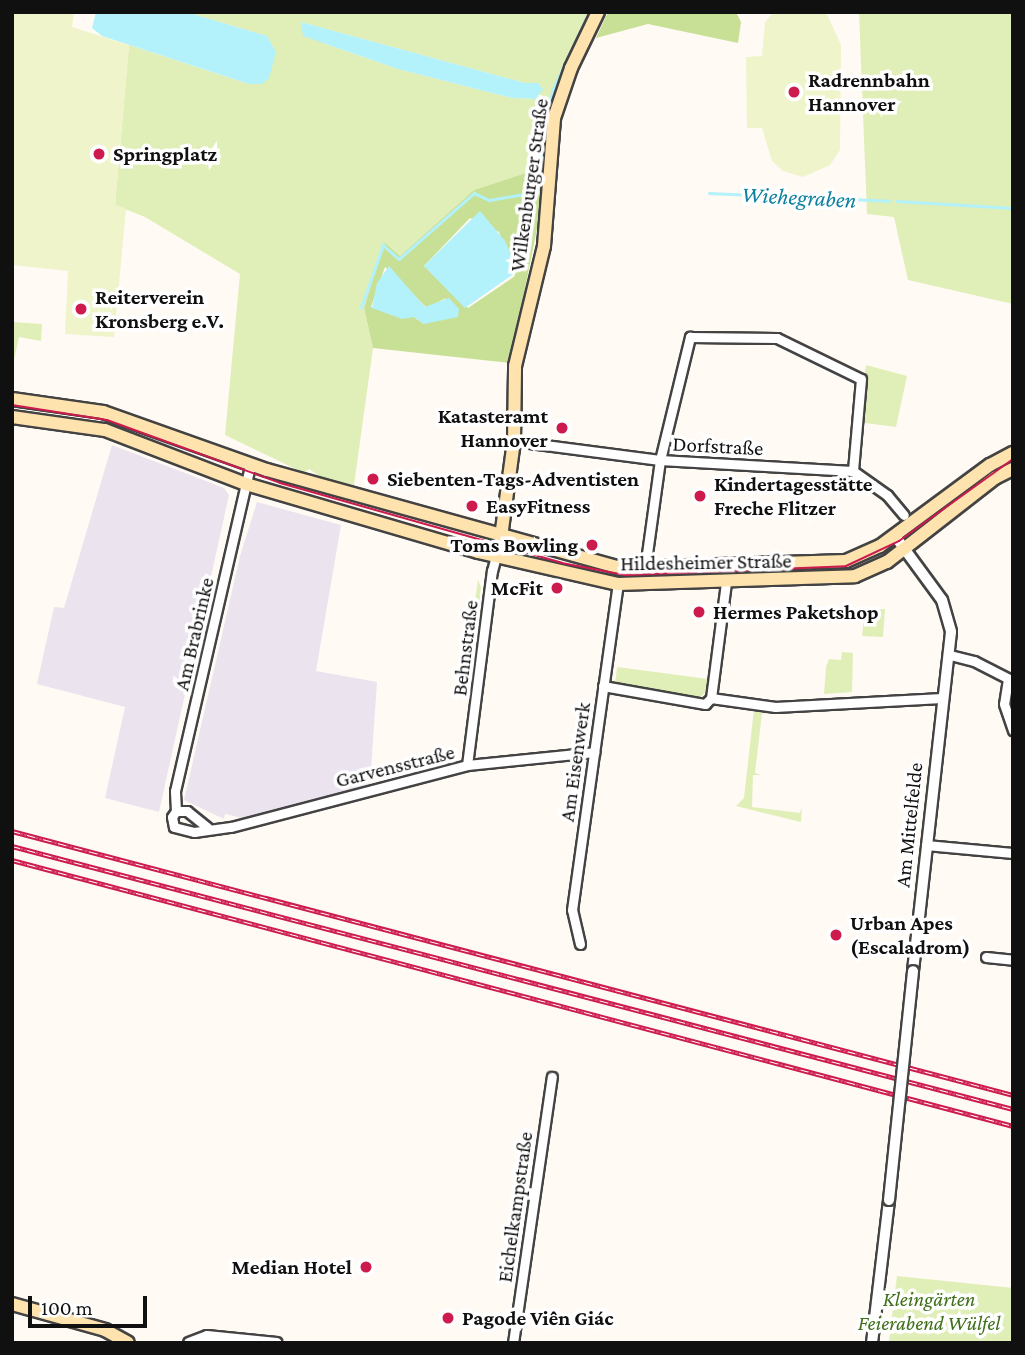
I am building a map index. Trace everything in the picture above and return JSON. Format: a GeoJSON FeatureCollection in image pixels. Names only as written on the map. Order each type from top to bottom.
{"type":"FeatureCollection","features":[{"type":"Feature","properties":{"kind":"main road","name":"Wilkenburger Straße"},"geometry":{"type":"LineString","coordinates":[[501,537],[514,441],[515,366],[544,246],[554,118],[571,68],[598,12]]}},
{"type":"Feature","properties":{"kind":"main road","name":"Hildesheimer Straße"},"geometry":{"type":"LineString","coordinates":[[12,399],[103,412],[250,465],[501,537],[621,568],[825,564],[862,555],[895,536],[990,465],[1013,453]]}},
{"type":"Feature","properties":{"kind":"main road","name":"Hildesheimer Straße"},"geometry":{"type":"LineString","coordinates":[[12,417],[105,430],[246,484],[496,557],[618,584],[855,576],[904,548],[1013,469]]}},
{"type":"Feature","properties":{"kind":"main road"},"geometry":{"type":"LineString","coordinates":[[12,1304],[105,1330],[128,1343]]}},
{"type":"Feature","properties":{"kind":"street"},"geometry":{"type":"LineString","coordinates":[[645,568],[660,460],[690,337],[777,338],[861,379],[853,471],[887,495],[904,514]]}},
{"type":"Feature","properties":{"kind":"street","name":"Dorfstraße"},"geometry":{"type":"LineString","coordinates":[[514,441],[660,460],[853,471]]}},
{"type":"Feature","properties":{"kind":"street","name":"Am Brabrinke"},"geometry":{"type":"LineString","coordinates":[[176,811],[175,791],[250,465]]}},
{"type":"Feature","properties":{"kind":"street","name":"Am Mittelfelde"},"geometry":{"type":"LineString","coordinates":[[872,1343],[951,632],[942,600],[895,536]]}},
{"type":"Feature","properties":{"kind":"street","name":"Behnstraße"},"geometry":{"type":"LineString","coordinates":[[467,765],[501,537]]}},
{"type":"Feature","properties":{"kind":"street"},"geometry":{"type":"LineString","coordinates":[[603,686],[705,704],[711,698],[726,582]]}},
{"type":"Feature","properties":{"kind":"street","name":"Am Eisenwerk"},"geometry":{"type":"LineString","coordinates":[[580,944],[572,910],[618,584]]}},
{"type":"Feature","properties":{"kind":"street"},"geometry":{"type":"LineString","coordinates":[[950,655],[1010,680],[1004,704],[1013,730]]}},
{"type":"Feature","properties":{"kind":"street"},"geometry":{"type":"LineString","coordinates":[[711,698],[775,706],[942,698]]}},
{"type":"Feature","properties":{"kind":"street","name":"Garvensstraße"},"geometry":{"type":"LineString","coordinates":[[176,811],[171,824],[178,830],[231,827],[467,765],[594,752]]}},
{"type":"Feature","properties":{"kind":"street"},"geometry":{"type":"LineString","coordinates":[[176,811],[187,811],[207,827]]}},
{"type":"Feature","properties":{"kind":"street"},"geometry":{"type":"LineString","coordinates":[[926,845],[1013,853]]}},
{"type":"Feature","properties":{"kind":"street"},"geometry":{"type":"LineString","coordinates":[[986,957],[1013,960]]}},
{"type":"Feature","properties":{"kind":"street","name":"Eichelkampstraße"},"geometry":{"type":"LineString","coordinates":[[513,1343],[552,1077]]}},
{"type":"Feature","properties":{"kind":"street"},"geometry":{"type":"LineString","coordinates":[[189,1343],[207,1336],[277,1343]]}},
{"type":"Feature","properties":{"kind":"shaded area"},"geometry":{"type":"Polygon","coordinates":[[[112,445],[224,488],[229,495],[159,812],[105,798],[125,707],[37,684],[54,607],[64,608],[112,445]]]}},
{"type":"Feature","properties":{"kind":"shaded area"},"geometry":{"type":"Polygon","coordinates":[[[257,502],[341,525],[316,671],[377,682],[370,784],[266,814],[242,818],[225,814],[224,819],[184,800],[240,556],[257,502]]]}},
{"type":"Feature","properties":{"kind":"green space"},"geometry":{"type":"Polygon","coordinates":[[[12,12],[74,12],[72,27],[129,45],[115,205],[126,209],[114,337],[65,334],[68,271],[12,265],[12,12]]]}},
{"type":"Feature","properties":{"kind":"green space"},"geometry":{"type":"Polygon","coordinates":[[[186,12],[598,12],[584,39],[544,167],[474,190],[400,256],[384,242],[364,308],[373,348],[354,485],[322,478],[309,469],[304,473],[225,435],[240,274],[145,217],[115,205],[129,45],[249,84],[267,36],[186,12]],[[301,22],[326,44],[398,69],[512,98],[536,99],[542,89],[538,83],[525,83],[301,22]]]}},
{"type":"Feature","properties":{"kind":"green space"},"geometry":{"type":"Polygon","coordinates":[[[608,12],[736,12],[741,22],[738,43],[648,24],[596,38],[608,12]]]}},
{"type":"Feature","properties":{"kind":"green space","name":"Radrennbahn Hannover"},"geometry":{"type":"Polygon","coordinates":[[[774,12],[826,12],[841,45],[840,150],[830,165],[803,177],[783,171],[772,161],[762,128],[747,128],[746,57],[762,56],[765,22],[774,12]]]}},
{"type":"Feature","properties":{"kind":"green space"},"geometry":{"type":"Polygon","coordinates":[[[859,12],[1013,12],[1013,304],[908,280],[894,217],[867,214],[859,12]]]}},
{"type":"Feature","properties":{"kind":"green space"},"geometry":{"type":"Polygon","coordinates":[[[544,167],[540,214],[510,363],[373,348],[364,308],[384,242],[400,256],[474,190],[544,167]],[[470,218],[424,266],[468,308],[515,276],[499,232],[470,218]],[[385,267],[371,307],[414,317],[424,324],[446,298],[427,308],[385,267]]]}},
{"type":"Feature","properties":{"kind":"green space"},"geometry":{"type":"Polygon","coordinates":[[[12,322],[42,324],[41,341],[19,337],[14,360],[12,322]]]}},
{"type":"Feature","properties":{"kind":"green space"},"geometry":{"type":"Polygon","coordinates":[[[866,365],[907,376],[896,427],[857,422],[866,365]]]}},
{"type":"Feature","properties":{"kind":"green space"},"geometry":{"type":"Polygon","coordinates":[[[478,580],[481,587],[472,673],[461,673],[458,670],[465,670],[478,580]]]}},
{"type":"Feature","properties":{"kind":"green space"},"geometry":{"type":"Polygon","coordinates":[[[885,609],[883,637],[862,636],[865,610],[885,609]]]}},
{"type":"Feature","properties":{"kind":"green space"},"geometry":{"type":"Polygon","coordinates":[[[842,652],[853,653],[852,692],[824,694],[829,659],[841,660],[842,652]]]}},
{"type":"Feature","properties":{"kind":"green space"},"geometry":{"type":"Polygon","coordinates":[[[617,667],[708,679],[706,691],[698,700],[615,686],[617,667]]]}},
{"type":"Feature","properties":{"kind":"green space"},"geometry":{"type":"Polygon","coordinates":[[[754,709],[773,714],[762,713],[755,773],[761,775],[753,775],[752,807],[800,813],[802,807],[801,822],[736,806],[744,798],[754,709]]]}},
{"type":"Feature","properties":{"kind":"green space","name":"Kleingärten Feierabend Wülfel"},"geometry":{"type":"Polygon","coordinates":[[[897,1276],[1013,1288],[1013,1343],[889,1341],[897,1276]]]}},
{"type":"Feature","properties":{"kind":"water"},"geometry":{"type":"Polygon","coordinates":[[[96,12],[186,12],[267,36],[276,52],[269,78],[262,84],[249,84],[102,36],[92,28],[96,12]]]}},
{"type":"Feature","properties":{"kind":"water"},"geometry":{"type":"Polygon","coordinates":[[[301,22],[525,83],[538,83],[543,89],[536,99],[512,98],[398,69],[303,36],[301,22]]]}},
{"type":"Feature","properties":{"kind":"water"},"geometry":{"type":"Polygon","coordinates":[[[480,211],[505,241],[518,271],[465,308],[424,266],[480,211]]]}},
{"type":"Feature","properties":{"kind":"water"},"geometry":{"type":"Polygon","coordinates":[[[389,266],[425,307],[449,298],[459,309],[458,317],[424,324],[414,317],[402,319],[372,308],[377,283],[389,266]]]}},
{"type":"Feature","properties":{"kind":"waterway"},"geometry":{"type":"LineString","coordinates":[[535,192],[552,91],[589,12]]}},
{"type":"Feature","properties":{"kind":"waterway"},"geometry":{"type":"LineString","coordinates":[[361,308],[383,245],[399,259],[474,193],[489,200],[542,191]]}},
{"type":"Feature","properties":{"kind":"waterway","name":"Wiehegraben"},"geometry":{"type":"LineString","coordinates":[[709,193],[889,201]]}},
{"type":"Feature","properties":{"kind":"waterway","name":"Wiehegraben"},"geometry":{"type":"LineString","coordinates":[[897,201],[1013,208]]}},
{"type":"Feature","properties":{"kind":"tram line"},"geometry":{"type":"LineString","coordinates":[[12,405],[107,420],[280,483],[562,563],[625,575],[846,566],[899,541],[1013,459]]}},
{"type":"Feature","properties":{"kind":"railway"},"geometry":{"type":"LineString","coordinates":[[12,831],[1013,1095]]}},
{"type":"Feature","properties":{"kind":"railway"},"geometry":{"type":"LineString","coordinates":[[12,846],[1013,1109]]}},
{"type":"Feature","properties":{"kind":"railway"},"geometry":{"type":"LineString","coordinates":[[12,860],[1013,1126]]}},
{"type":"Feature","properties":{"kind":"place","name":"Radrennbahn Hannover"},"geometry":{"type":"Point","coordinates":[794,92]}},
{"type":"Feature","properties":{"kind":"place","name":"Springplatz"},"geometry":{"type":"Point","coordinates":[99,154]}},
{"type":"Feature","properties":{"kind":"place","name":"Reiterverein Kronsberg e.V."},"geometry":{"type":"Point","coordinates":[81,309]}},
{"type":"Feature","properties":{"kind":"place","name":"Katasteramt Hannover"},"geometry":{"type":"Point","coordinates":[562,428]}},
{"type":"Feature","properties":{"kind":"place","name":"Siebenten-Tags-Adventisten"},"geometry":{"type":"Point","coordinates":[373,479]}},
{"type":"Feature","properties":{"kind":"place","name":"Kindertagesstätte Freche Flitzer"},"geometry":{"type":"Point","coordinates":[700,496]}},
{"type":"Feature","properties":{"kind":"place","name":"EasyFitness"},"geometry":{"type":"Point","coordinates":[472,506]}},
{"type":"Feature","properties":{"kind":"place","name":"Toms Bowling"},"geometry":{"type":"Point","coordinates":[592,545]}},
{"type":"Feature","properties":{"kind":"place","name":"McFit"},"geometry":{"type":"Point","coordinates":[557,588]}},
{"type":"Feature","properties":{"kind":"place","name":"Hermes Paketshop"},"geometry":{"type":"Point","coordinates":[699,612]}},
{"type":"Feature","properties":{"kind":"place","name":"Urban Apes (Escaladrom)"},"geometry":{"type":"Point","coordinates":[836,935]}},
{"type":"Feature","properties":{"kind":"place","name":"Median Hotel"},"geometry":{"type":"Point","coordinates":[366,1267]}},
{"type":"Feature","properties":{"kind":"place","name":"Pagode Viên Giác"},"geometry":{"type":"Point","coordinates":[448,1318]}}]}
